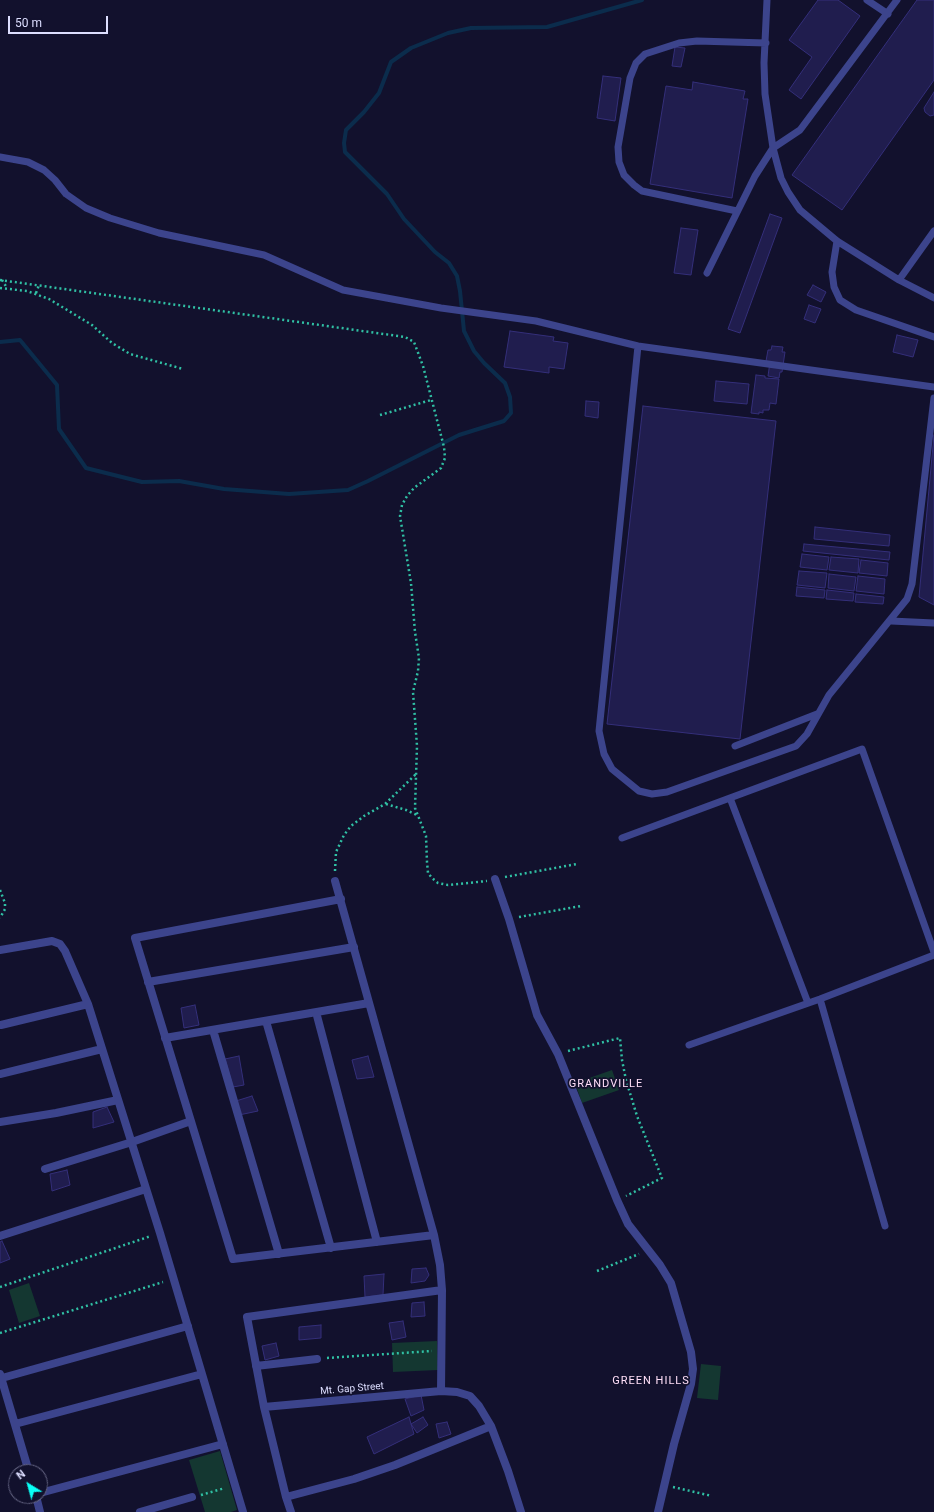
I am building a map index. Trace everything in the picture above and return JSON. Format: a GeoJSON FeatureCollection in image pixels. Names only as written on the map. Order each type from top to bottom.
{"type":"FeatureCollection","features":[{"type":"Feature","properties":{"kind":"street"},"geometry":{"type":"LineString","coordinates":[[495,879],[509,919],[537,1015],[558,1054],[628,1224],[660,1266],[671,1284],[691,1352],[693,1369],[688,1398],[674,1444],[658,1512]]}},
{"type":"Feature","properties":{"kind":"street"},"geometry":{"type":"LineString","coordinates":[[336,881],[434,1235],[440,1265],[442,1290],[442,1391]]}},
{"type":"Feature","properties":{"kind":"street"},"geometry":{"type":"LineString","coordinates":[[341,900],[135,938],[233,1259],[434,1235]]}},
{"type":"Feature","properties":{"kind":"street"},"geometry":{"type":"LineString","coordinates":[[0,950],[52,941],[60,944],[66,951],[88,1004],[132,1142],[243,1512]]}},
{"type":"Feature","properties":{"kind":"street"},"geometry":{"type":"LineString","coordinates":[[148,982],[354,947]]}},
{"type":"Feature","properties":{"kind":"street"},"geometry":{"type":"LineString","coordinates":[[165,1038],[369,1003]]}},
{"type":"Feature","properties":{"kind":"street"},"geometry":{"type":"LineString","coordinates":[[1,1025],[88,1004]]}},
{"type":"Feature","properties":{"kind":"street"},"geometry":{"type":"LineString","coordinates":[[316,1012],[377,1242]]}},
{"type":"Feature","properties":{"kind":"street"},"geometry":{"type":"LineString","coordinates":[[266,1021],[331,1248]]}},
{"type":"Feature","properties":{"kind":"street"},"geometry":{"type":"LineString","coordinates":[[213,1030],[279,1254]]}},
{"type":"Feature","properties":{"kind":"street"},"geometry":{"type":"LineString","coordinates":[[0,1074],[102,1049]]}},
{"type":"Feature","properties":{"kind":"street"},"geometry":{"type":"LineString","coordinates":[[0,1122],[56,1113],[118,1100]]}},
{"type":"Feature","properties":{"kind":"street"},"geometry":{"type":"LineString","coordinates":[[45,1169],[132,1142],[191,1121]]}},
{"type":"Feature","properties":{"kind":"street"},"geometry":{"type":"LineString","coordinates":[[0,1236],[146,1189]]}},
{"type":"Feature","properties":{"kind":"street"},"geometry":{"type":"LineString","coordinates":[[291,1512],[264,1407],[247,1317],[442,1290]]}},
{"type":"Feature","properties":{"kind":"street"},"geometry":{"type":"LineString","coordinates":[[27,1464],[1,1376],[188,1326]]}},
{"type":"Feature","properties":{"kind":"street"},"geometry":{"type":"LineString","coordinates":[[256,1366],[317,1359]]}},
{"type":"Feature","properties":{"kind":"street"},"geometry":{"type":"LineString","coordinates":[[15,1424],[202,1374]]}},
{"type":"Feature","properties":{"kind":"street","name":"Mt. Gap Street"},"geometry":{"type":"LineString","coordinates":[[264,1407],[442,1391],[458,1392],[470,1396],[479,1406],[491,1426],[508,1471],[521,1512]]}},
{"type":"Feature","properties":{"kind":"street"},"geometry":{"type":"LineString","coordinates":[[286,1497],[354,1479],[396,1465],[491,1426]]}},
{"type":"Feature","properties":{"kind":"street"},"geometry":{"type":"LineString","coordinates":[[48,1491],[223,1444]]}},
{"type":"Feature","properties":{"kind":"street"},"geometry":{"type":"LineString","coordinates":[[140,1512],[196,1496]]}},
{"type":"Feature","properties":{"kind":"lane"},"geometry":{"type":"LineString","coordinates":[[767,0],[764,63],[765,94],[773,148],[781,178],[792,198],[800,210],[837,241],[899,280],[934,298]]}},
{"type":"Feature","properties":{"kind":"lane"},"geometry":{"type":"LineString","coordinates":[[867,0],[888,14]]}},
{"type":"Feature","properties":{"kind":"lane"},"geometry":{"type":"LineString","coordinates":[[707,273],[755,176],[773,148],[800,130],[897,0]]}},
{"type":"Feature","properties":{"kind":"lane"},"geometry":{"type":"LineString","coordinates":[[737,211],[642,191],[624,175],[619,162],[618,147],[630,78],[636,63],[645,54],[679,43],[697,41],[766,44]]}},
{"type":"Feature","properties":{"kind":"lane"},"geometry":{"type":"LineString","coordinates":[[0,157],[28,162],[44,170],[55,180],[66,194],[86,208],[110,218],[159,233],[264,255],[343,290],[441,308],[536,321],[571,328],[638,346],[934,387]]}},
{"type":"Feature","properties":{"kind":"lane"},"geometry":{"type":"LineString","coordinates":[[899,280],[934,231]]}},
{"type":"Feature","properties":{"kind":"lane"},"geometry":{"type":"LineString","coordinates":[[837,241],[832,272],[834,287],[840,300],[856,310],[934,337]]}},
{"type":"Feature","properties":{"kind":"lane"},"geometry":{"type":"LineString","coordinates":[[638,346],[599,731],[604,754],[612,770],[639,791],[652,794],[668,792],[796,746],[808,734],[817,714],[829,695],[907,600],[912,584],[934,398]]}},
{"type":"Feature","properties":{"kind":"lane"},"geometry":{"type":"LineString","coordinates":[[891,621],[934,623]]}},
{"type":"Feature","properties":{"kind":"lane"},"geometry":{"type":"LineString","coordinates":[[735,746],[817,714]]}},
{"type":"Feature","properties":{"kind":"lane"},"geometry":{"type":"LineString","coordinates":[[622,838],[862,749],[934,954],[808,1004],[689,1045]]}},
{"type":"Feature","properties":{"kind":"lane"},"geometry":{"type":"LineString","coordinates":[[730,798],[808,1004]]}},
{"type":"Feature","properties":{"kind":"lane"},"geometry":{"type":"LineString","coordinates":[[820,999],[885,1226]]}},
{"type":"Feature","properties":{"kind":"path"},"geometry":{"type":"LineString","coordinates":[[1,280],[405,337],[412,340],[416,347],[432,400],[442,438],[445,458],[441,468],[414,488],[407,496],[402,505],[400,516],[411,583],[415,632],[419,658],[418,671],[413,692],[417,746],[415,808],[426,836],[428,873],[438,883],[448,885],[495,879],[577,864]]}},
{"type":"Feature","properties":{"kind":"path"},"geometry":{"type":"LineString","coordinates":[[1,280],[7,288]]}},
{"type":"Feature","properties":{"kind":"path"},"geometry":{"type":"LineString","coordinates":[[36,293],[39,285]]}},
{"type":"Feature","properties":{"kind":"path"},"geometry":{"type":"LineString","coordinates":[[0,288],[36,293],[59,304],[92,325],[112,343],[130,354],[183,369]]}},
{"type":"Feature","properties":{"kind":"path"},"geometry":{"type":"LineString","coordinates":[[380,415],[432,400]]}},
{"type":"Feature","properties":{"kind":"path"},"geometry":{"type":"LineString","coordinates":[[336,881],[336,852],[344,835],[356,823],[385,804],[416,774]]}},
{"type":"Feature","properties":{"kind":"path"},"geometry":{"type":"LineString","coordinates":[[385,804],[417,815]]}},
{"type":"Feature","properties":{"kind":"path"},"geometry":{"type":"LineString","coordinates":[[0,890],[5,903],[5,909],[0,918]]}},
{"type":"Feature","properties":{"kind":"path"},"geometry":{"type":"LineString","coordinates":[[509,919],[582,906]]}},
{"type":"Feature","properties":{"kind":"path"},"geometry":{"type":"LineString","coordinates":[[558,1054],[620,1038],[622,1060],[628,1087],[637,1116],[662,1178],[617,1200]]}},
{"type":"Feature","properties":{"kind":"path"},"geometry":{"type":"LineString","coordinates":[[0,1287],[160,1233]]}},
{"type":"Feature","properties":{"kind":"path"},"geometry":{"type":"LineString","coordinates":[[597,1272],[648,1251]]}},
{"type":"Feature","properties":{"kind":"path"},"geometry":{"type":"LineString","coordinates":[[0,1333],[174,1278]]}},
{"type":"Feature","properties":{"kind":"path"},"geometry":{"type":"LineString","coordinates":[[317,1359],[437,1351]]}},
{"type":"Feature","properties":{"kind":"path"},"geometry":{"type":"LineString","coordinates":[[665,1485],[712,1496]]}},
{"type":"Feature","properties":{"kind":"path"},"geometry":{"type":"LineString","coordinates":[[196,1496],[230,1487]]}},
{"type":"Feature","properties":{"kind":"green space"},"geometry":{"type":"Polygon","coordinates":[[[612,1070],[619,1090],[582,1103],[575,1083],[612,1070]]]}},
{"type":"Feature","properties":{"kind":"green space"},"geometry":{"type":"Polygon","coordinates":[[[29,1283],[40,1316],[19,1323],[9,1290],[29,1283]]]}},
{"type":"Feature","properties":{"kind":"green space"},"geometry":{"type":"Polygon","coordinates":[[[437,1341],[438,1370],[393,1372],[392,1343],[437,1341]]]}},
{"type":"Feature","properties":{"kind":"green space"},"geometry":{"type":"Polygon","coordinates":[[[701,1364],[721,1366],[718,1400],[697,1398],[701,1364]]]}},
{"type":"Feature","properties":{"kind":"green space"},"geometry":{"type":"Polygon","coordinates":[[[220,1451],[237,1510],[231,1512],[205,1512],[189,1460],[220,1451]]]}},
{"type":"Feature","properties":{"kind":"building"},"geometry":{"type":"Polygon","coordinates":[[[818,0],[838,0],[860,16],[801,99],[789,90],[812,57],[789,40],[818,0]]]}},
{"type":"Feature","properties":{"kind":"building"},"geometry":{"type":"Polygon","coordinates":[[[917,0],[934,0],[934,80],[842,210],[792,175],[917,0]]]}},
{"type":"Feature","properties":{"kind":"building"},"geometry":{"type":"Polygon","coordinates":[[[675,47],[685,48],[681,67],[672,66],[675,47]]]}},
{"type":"Feature","properties":{"kind":"building"},"geometry":{"type":"Polygon","coordinates":[[[603,76],[621,78],[615,121],[597,118],[603,76]]]}},
{"type":"Feature","properties":{"kind":"building"},"geometry":{"type":"Polygon","coordinates":[[[693,82],[745,91],[743,99],[748,99],[732,198],[650,184],[666,86],[692,90],[693,82]]]}},
{"type":"Feature","properties":{"kind":"building"},"geometry":{"type":"Polygon","coordinates":[[[934,92],[934,115],[930,116],[925,112],[924,108],[934,92]]]}},
{"type":"Feature","properties":{"kind":"building"},"geometry":{"type":"Polygon","coordinates":[[[770,214],[782,218],[740,333],[728,329],[770,214]]]}},
{"type":"Feature","properties":{"kind":"building"},"geometry":{"type":"Polygon","coordinates":[[[681,228],[698,230],[691,275],[674,273],[681,228]]]}},
{"type":"Feature","properties":{"kind":"building"},"geometry":{"type":"Polygon","coordinates":[[[813,285],[826,292],[821,302],[807,295],[813,285]]]}},
{"type":"Feature","properties":{"kind":"building"},"geometry":{"type":"Polygon","coordinates":[[[809,305],[821,309],[815,323],[804,319],[809,305]]]}},
{"type":"Feature","properties":{"kind":"building"},"geometry":{"type":"Polygon","coordinates":[[[510,331],[554,337],[553,341],[568,343],[564,369],[549,367],[549,373],[504,367],[510,331]]]}},
{"type":"Feature","properties":{"kind":"building"},"geometry":{"type":"Polygon","coordinates":[[[897,335],[918,340],[913,357],[893,352],[897,335]]]}},
{"type":"Feature","properties":{"kind":"building"},"geometry":{"type":"Polygon","coordinates":[[[772,346],[783,347],[782,352],[785,352],[782,372],[780,372],[779,378],[768,376],[770,362],[766,361],[768,350],[771,350],[772,346]]]}},
{"type":"Feature","properties":{"kind":"building"},"geometry":{"type":"Polygon","coordinates":[[[756,375],[765,376],[765,378],[779,379],[776,404],[770,403],[769,410],[763,410],[763,413],[759,412],[759,414],[751,413],[756,375]]]}},
{"type":"Feature","properties":{"kind":"building"},"geometry":{"type":"Polygon","coordinates":[[[716,381],[749,384],[747,404],[714,401],[716,381]]]}},
{"type":"Feature","properties":{"kind":"building"},"geometry":{"type":"Polygon","coordinates":[[[586,401],[599,402],[598,418],[585,416],[586,401]]]}},
{"type":"Feature","properties":{"kind":"building"},"geometry":{"type":"Polygon","coordinates":[[[643,406],[776,421],[740,739],[607,724],[643,406]]]}},
{"type":"Feature","properties":{"kind":"building"},"geometry":{"type":"Polygon","coordinates":[[[934,435],[934,605],[919,597],[934,435]]]}},
{"type":"Feature","properties":{"kind":"building"},"geometry":{"type":"Polygon","coordinates":[[[815,527],[890,535],[889,546],[814,539],[815,527]]]}},
{"type":"Feature","properties":{"kind":"building"},"geometry":{"type":"Polygon","coordinates":[[[804,544],[890,552],[889,560],[803,551],[804,544]]]}},
{"type":"Feature","properties":{"kind":"building"},"geometry":{"type":"Polygon","coordinates":[[[802,554],[829,557],[827,570],[800,567],[802,554]]]}},
{"type":"Feature","properties":{"kind":"building"},"geometry":{"type":"Polygon","coordinates":[[[831,557],[859,559],[858,573],[829,570],[831,557]]]}},
{"type":"Feature","properties":{"kind":"building"},"geometry":{"type":"Polygon","coordinates":[[[861,560],[888,563],[887,576],[859,573],[861,560]]]}},
{"type":"Feature","properties":{"kind":"building"},"geometry":{"type":"Polygon","coordinates":[[[799,571],[827,573],[825,588],[797,585],[799,571]]]}},
{"type":"Feature","properties":{"kind":"building"},"geometry":{"type":"Polygon","coordinates":[[[829,574],[856,577],[854,591],[828,588],[829,574]]]}},
{"type":"Feature","properties":{"kind":"building"},"geometry":{"type":"Polygon","coordinates":[[[858,576],[885,579],[884,594],[856,591],[858,576]]]}},
{"type":"Feature","properties":{"kind":"building"},"geometry":{"type":"Polygon","coordinates":[[[797,587],[825,590],[824,598],[796,596],[797,587]]]}},
{"type":"Feature","properties":{"kind":"building"},"geometry":{"type":"Polygon","coordinates":[[[827,590],[854,593],[853,601],[826,599],[827,590]]]}},
{"type":"Feature","properties":{"kind":"building"},"geometry":{"type":"Polygon","coordinates":[[[856,594],[884,597],[883,604],[855,602],[856,594]]]}},
{"type":"Feature","properties":{"kind":"building"},"geometry":{"type":"Polygon","coordinates":[[[195,1005],[199,1025],[184,1028],[181,1008],[195,1005]]]}},
{"type":"Feature","properties":{"kind":"building"},"geometry":{"type":"Polygon","coordinates":[[[239,1056],[244,1085],[233,1087],[225,1059],[239,1056]]]}},
{"type":"Feature","properties":{"kind":"building"},"geometry":{"type":"Polygon","coordinates":[[[368,1056],[374,1077],[357,1079],[352,1060],[368,1056]]]}},
{"type":"Feature","properties":{"kind":"building"},"geometry":{"type":"Polygon","coordinates":[[[252,1096],[258,1111],[239,1115],[236,1101],[252,1096]]]}},
{"type":"Feature","properties":{"kind":"building"},"geometry":{"type":"Polygon","coordinates":[[[107,1107],[114,1122],[93,1128],[93,1112],[107,1107]]]}},
{"type":"Feature","properties":{"kind":"building"},"geometry":{"type":"Polygon","coordinates":[[[67,1170],[70,1185],[52,1191],[50,1174],[67,1170]]]}},
{"type":"Feature","properties":{"kind":"building"},"geometry":{"type":"Polygon","coordinates":[[[2,1241],[10,1259],[0,1263],[0,1242],[2,1241]]]}},
{"type":"Feature","properties":{"kind":"building"},"geometry":{"type":"Polygon","coordinates":[[[426,1268],[429,1275],[425,1281],[411,1283],[412,1269],[426,1268]]]}},
{"type":"Feature","properties":{"kind":"building"},"geometry":{"type":"Polygon","coordinates":[[[384,1274],[383,1295],[365,1297],[364,1276],[384,1274]]]}},
{"type":"Feature","properties":{"kind":"building"},"geometry":{"type":"Polygon","coordinates":[[[424,1302],[425,1316],[411,1317],[412,1303],[424,1302]]]}},
{"type":"Feature","properties":{"kind":"building"},"geometry":{"type":"Polygon","coordinates":[[[403,1321],[406,1337],[392,1340],[389,1323],[403,1321]]]}},
{"type":"Feature","properties":{"kind":"building"},"geometry":{"type":"Polygon","coordinates":[[[321,1325],[321,1338],[299,1340],[299,1327],[321,1325]]]}},
{"type":"Feature","properties":{"kind":"building"},"geometry":{"type":"Polygon","coordinates":[[[276,1343],[279,1356],[265,1360],[262,1346],[276,1343]]]}},
{"type":"Feature","properties":{"kind":"building"},"geometry":{"type":"Polygon","coordinates":[[[421,1395],[424,1410],[411,1416],[405,1399],[421,1395]]]}},
{"type":"Feature","properties":{"kind":"building"},"geometry":{"type":"Polygon","coordinates":[[[409,1417],[414,1434],[374,1454],[367,1437],[409,1417]]]}},
{"type":"Feature","properties":{"kind":"building"},"geometry":{"type":"Polygon","coordinates":[[[423,1417],[428,1425],[417,1433],[411,1424],[423,1417]]]}},
{"type":"Feature","properties":{"kind":"building"},"geometry":{"type":"Polygon","coordinates":[[[447,1422],[451,1434],[439,1438],[436,1424],[447,1422]]]}},
{"type":"Feature","properties":{"kind":"waterway"},"geometry":{"type":"LineString","coordinates":[[0,342],[20,340],[57,385],[59,429],[86,468],[142,482],[179,481],[224,489],[289,494],[348,490],[459,435],[504,421],[511,413],[510,397],[505,383],[474,351],[464,331],[457,276],[449,263],[435,252],[404,219],[387,194],[345,152],[344,143],[346,130],[364,112],[379,93],[391,62],[411,48],[448,33],[471,28],[547,27],[642,0]]}},
{"type":"Feature","properties":{"kind":"district","name":"GRANDVILLE"},"geometry":{"type":"Point","coordinates":[606,1084]}},
{"type":"Feature","properties":{"kind":"district","name":"GREEN HILLS"},"geometry":{"type":"Point","coordinates":[651,1381]}}]}
